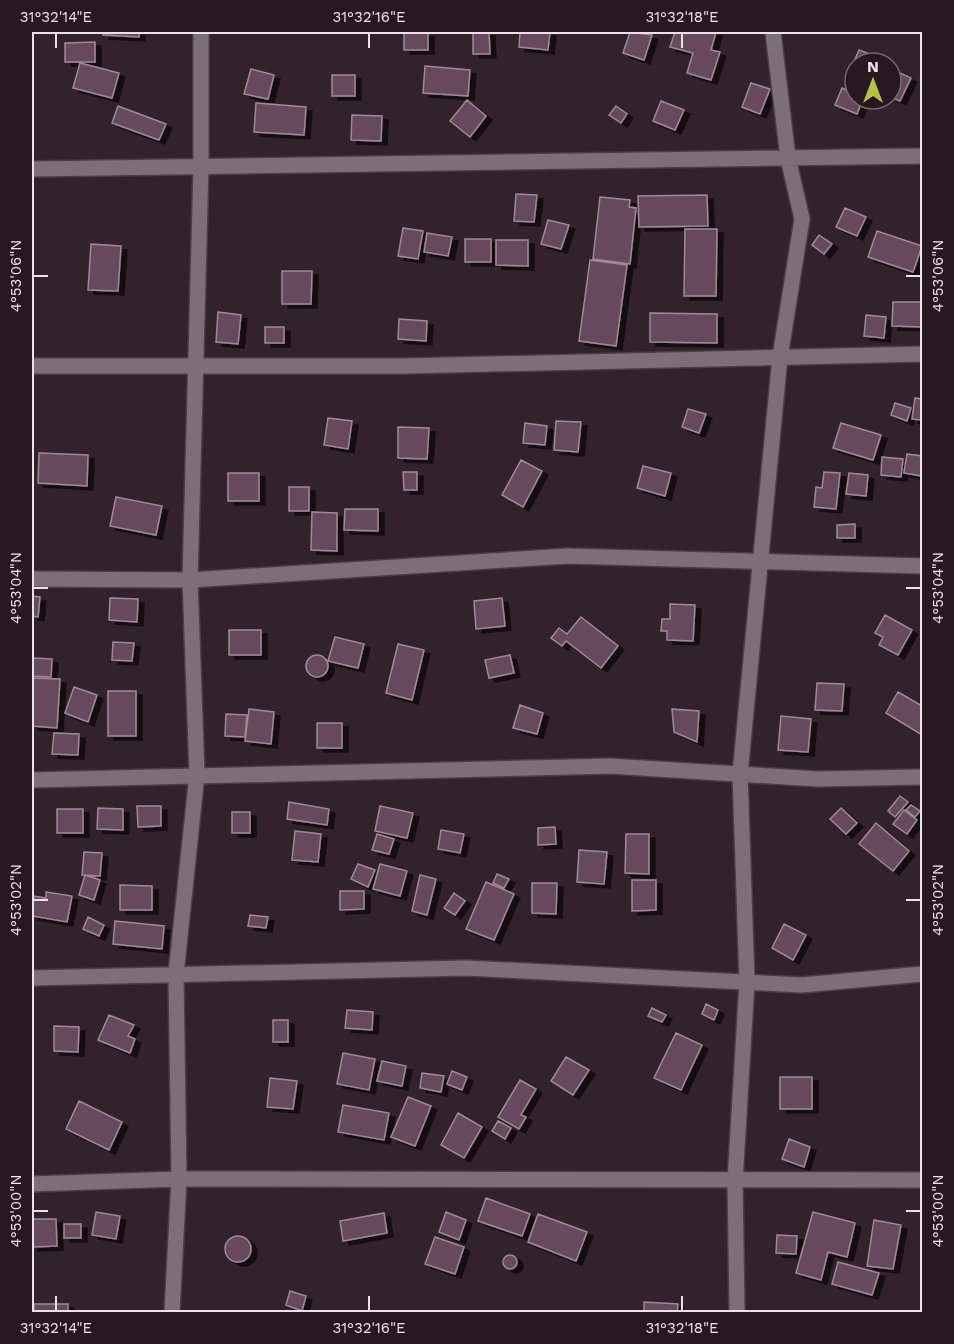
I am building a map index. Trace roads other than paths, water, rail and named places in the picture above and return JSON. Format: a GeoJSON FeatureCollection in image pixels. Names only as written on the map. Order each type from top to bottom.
{"type":"FeatureCollection","features":[{"type":"Feature","properties":{"kind":"street"},"geometry":{"type":"LineString","coordinates":[[172,1312],[178,1179],[176,974],[197,774],[190,580],[201,167],[201,32]]}},
{"type":"Feature","properties":{"kind":"street"},"geometry":{"type":"LineString","coordinates":[[737,1312],[735,1181],[747,982],[740,774],[780,357],[802,219],[788,158],[773,32]]}},
{"type":"Feature","properties":{"kind":"street"},"geometry":{"type":"LineString","coordinates":[[32,169],[922,156]]}},
{"type":"Feature","properties":{"kind":"street"},"geometry":{"type":"LineString","coordinates":[[32,366],[406,366],[922,354]]}},
{"type":"Feature","properties":{"kind":"street"},"geometry":{"type":"LineString","coordinates":[[32,579],[190,580],[568,556],[922,566]]}},
{"type":"Feature","properties":{"kind":"street"},"geometry":{"type":"LineString","coordinates":[[32,780],[197,774],[610,766],[818,779],[922,777]]}},
{"type":"Feature","properties":{"kind":"street"},"geometry":{"type":"LineString","coordinates":[[32,978],[466,968],[802,985],[922,974]]}},
{"type":"Feature","properties":{"kind":"street"},"geometry":{"type":"LineString","coordinates":[[32,1184],[178,1179],[922,1180]]}}]}
